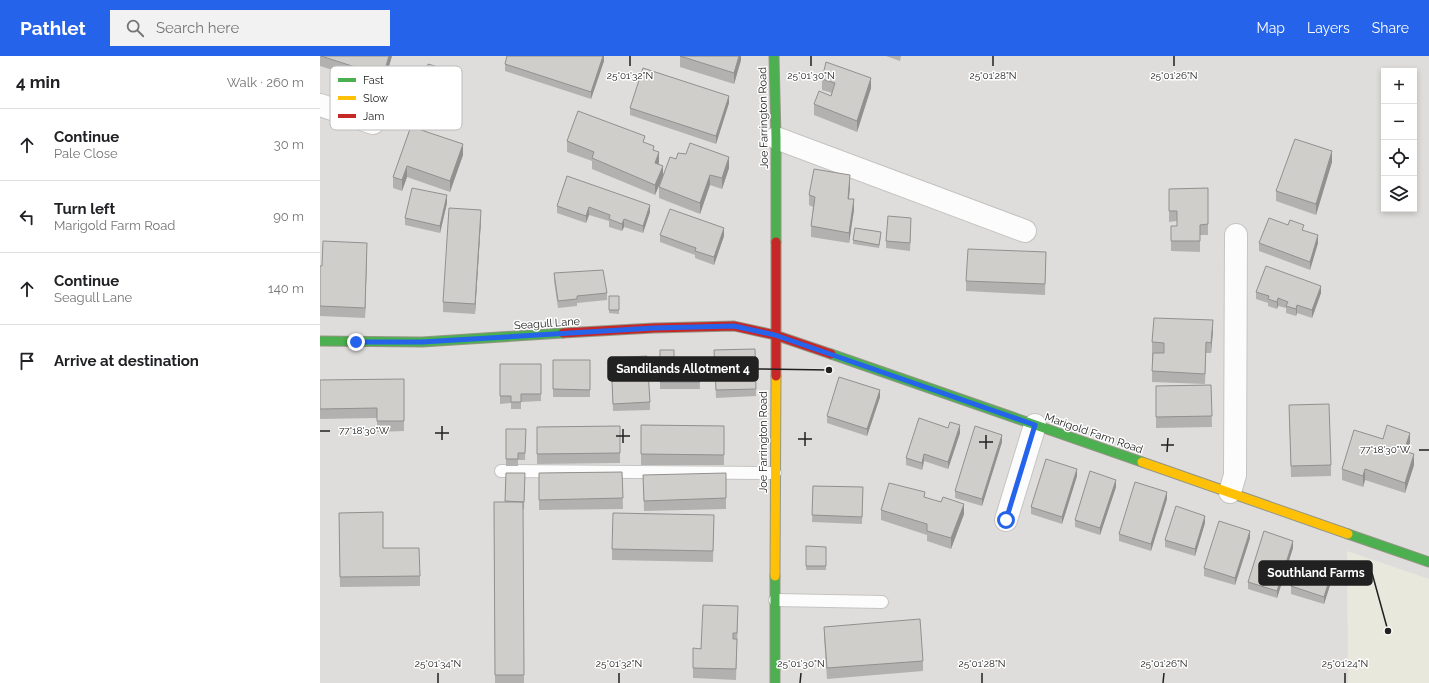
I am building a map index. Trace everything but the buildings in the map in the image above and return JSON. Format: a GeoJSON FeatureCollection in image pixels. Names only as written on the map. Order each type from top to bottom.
{"type":"FeatureCollection","features":[{"type":"Feature","properties":{"kind":"street","name":"Joe Farrington Road"},"geometry":{"type":"LineString","coordinates":[[774,56],[776,138],[775,683]]}},
{"type":"Feature","properties":{"kind":"street"},"geometry":{"type":"LineString","coordinates":[[320,105],[330,108]]}},
{"type":"Feature","properties":{"kind":"street"},"geometry":{"type":"LineString","coordinates":[[776,138],[1024,232]]}},
{"type":"Feature","properties":{"kind":"street"},"geometry":{"type":"LineString","coordinates":[[1230,492],[1235,475],[1236,235]]}},
{"type":"Feature","properties":{"kind":"street","name":"Seagull Lane"},"geometry":{"type":"LineString","coordinates":[[320,341],[422,342],[654,328],[734,326],[775,335]]}},
{"type":"Feature","properties":{"kind":"street","name":"Marigold Farm Road"},"geometry":{"type":"LineString","coordinates":[[775,335],[1429,562]]}},
{"type":"Feature","properties":{"kind":"street"},"geometry":{"type":"LineString","coordinates":[[1006,520],[1035,425]]}},
{"type":"Feature","properties":{"kind":"lane"},"geometry":{"type":"LineString","coordinates":[[501,470],[775,473]]}},
{"type":"Feature","properties":{"kind":"lane"},"geometry":{"type":"LineString","coordinates":[[775,600],[882,602]]}},
{"type":"Feature","properties":{"kind":"shaded area"},"geometry":{"type":"Polygon","coordinates":[[[320,56],[1429,56],[1429,683],[320,683],[320,56]]]}},
{"type":"Feature","properties":{"kind":"shaded area"},"geometry":{"type":"Polygon","coordinates":[[[1347,551],[1429,579],[1429,683],[1348,683],[1347,551]]]}},
{"type":"Feature","properties":{"kind":"traffic: fast"},"geometry":{"type":"LineString","coordinates":[[774,56],[776,242]]}},
{"type":"Feature","properties":{"kind":"traffic: fast"},"geometry":{"type":"LineString","coordinates":[[320,341],[422,342],[563,333]]}},
{"type":"Feature","properties":{"kind":"traffic: fast"},"geometry":{"type":"LineString","coordinates":[[831,354],[1142,462]]}},
{"type":"Feature","properties":{"kind":"traffic: fast"},"geometry":{"type":"LineString","coordinates":[[1348,534],[1429,562]]}},
{"type":"Feature","properties":{"kind":"traffic: fast"},"geometry":{"type":"LineString","coordinates":[[775,576],[775,683]]}},
{"type":"Feature","properties":{"kind":"traffic: slow"},"geometry":{"type":"LineString","coordinates":[[775,576],[776,376]]}},
{"type":"Feature","properties":{"kind":"traffic: slow"},"geometry":{"type":"LineString","coordinates":[[1142,462],[1348,534]]}},
{"type":"Feature","properties":{"kind":"traffic: jam"},"geometry":{"type":"LineString","coordinates":[[776,242],[776,376]]}},
{"type":"Feature","properties":{"kind":"traffic: jam"},"geometry":{"type":"LineString","coordinates":[[563,333],[654,328],[734,326],[775,335],[831,354]]}},
{"type":"Feature","properties":{"kind":"place","name":"Sandilands Allotment 4"},"geometry":{"type":"Point","coordinates":[829,370]}},
{"type":"Feature","properties":{"kind":"place","name":"Southland Farms"},"geometry":{"type":"Point","coordinates":[1388,631]}},
{"type":"Feature","properties":{"kind":"route"},"geometry":{"type":"LineString","coordinates":[[356,342],[422,342],[654,328],[734,326],[775,335],[1035,425],[1006,520]]}}]}
